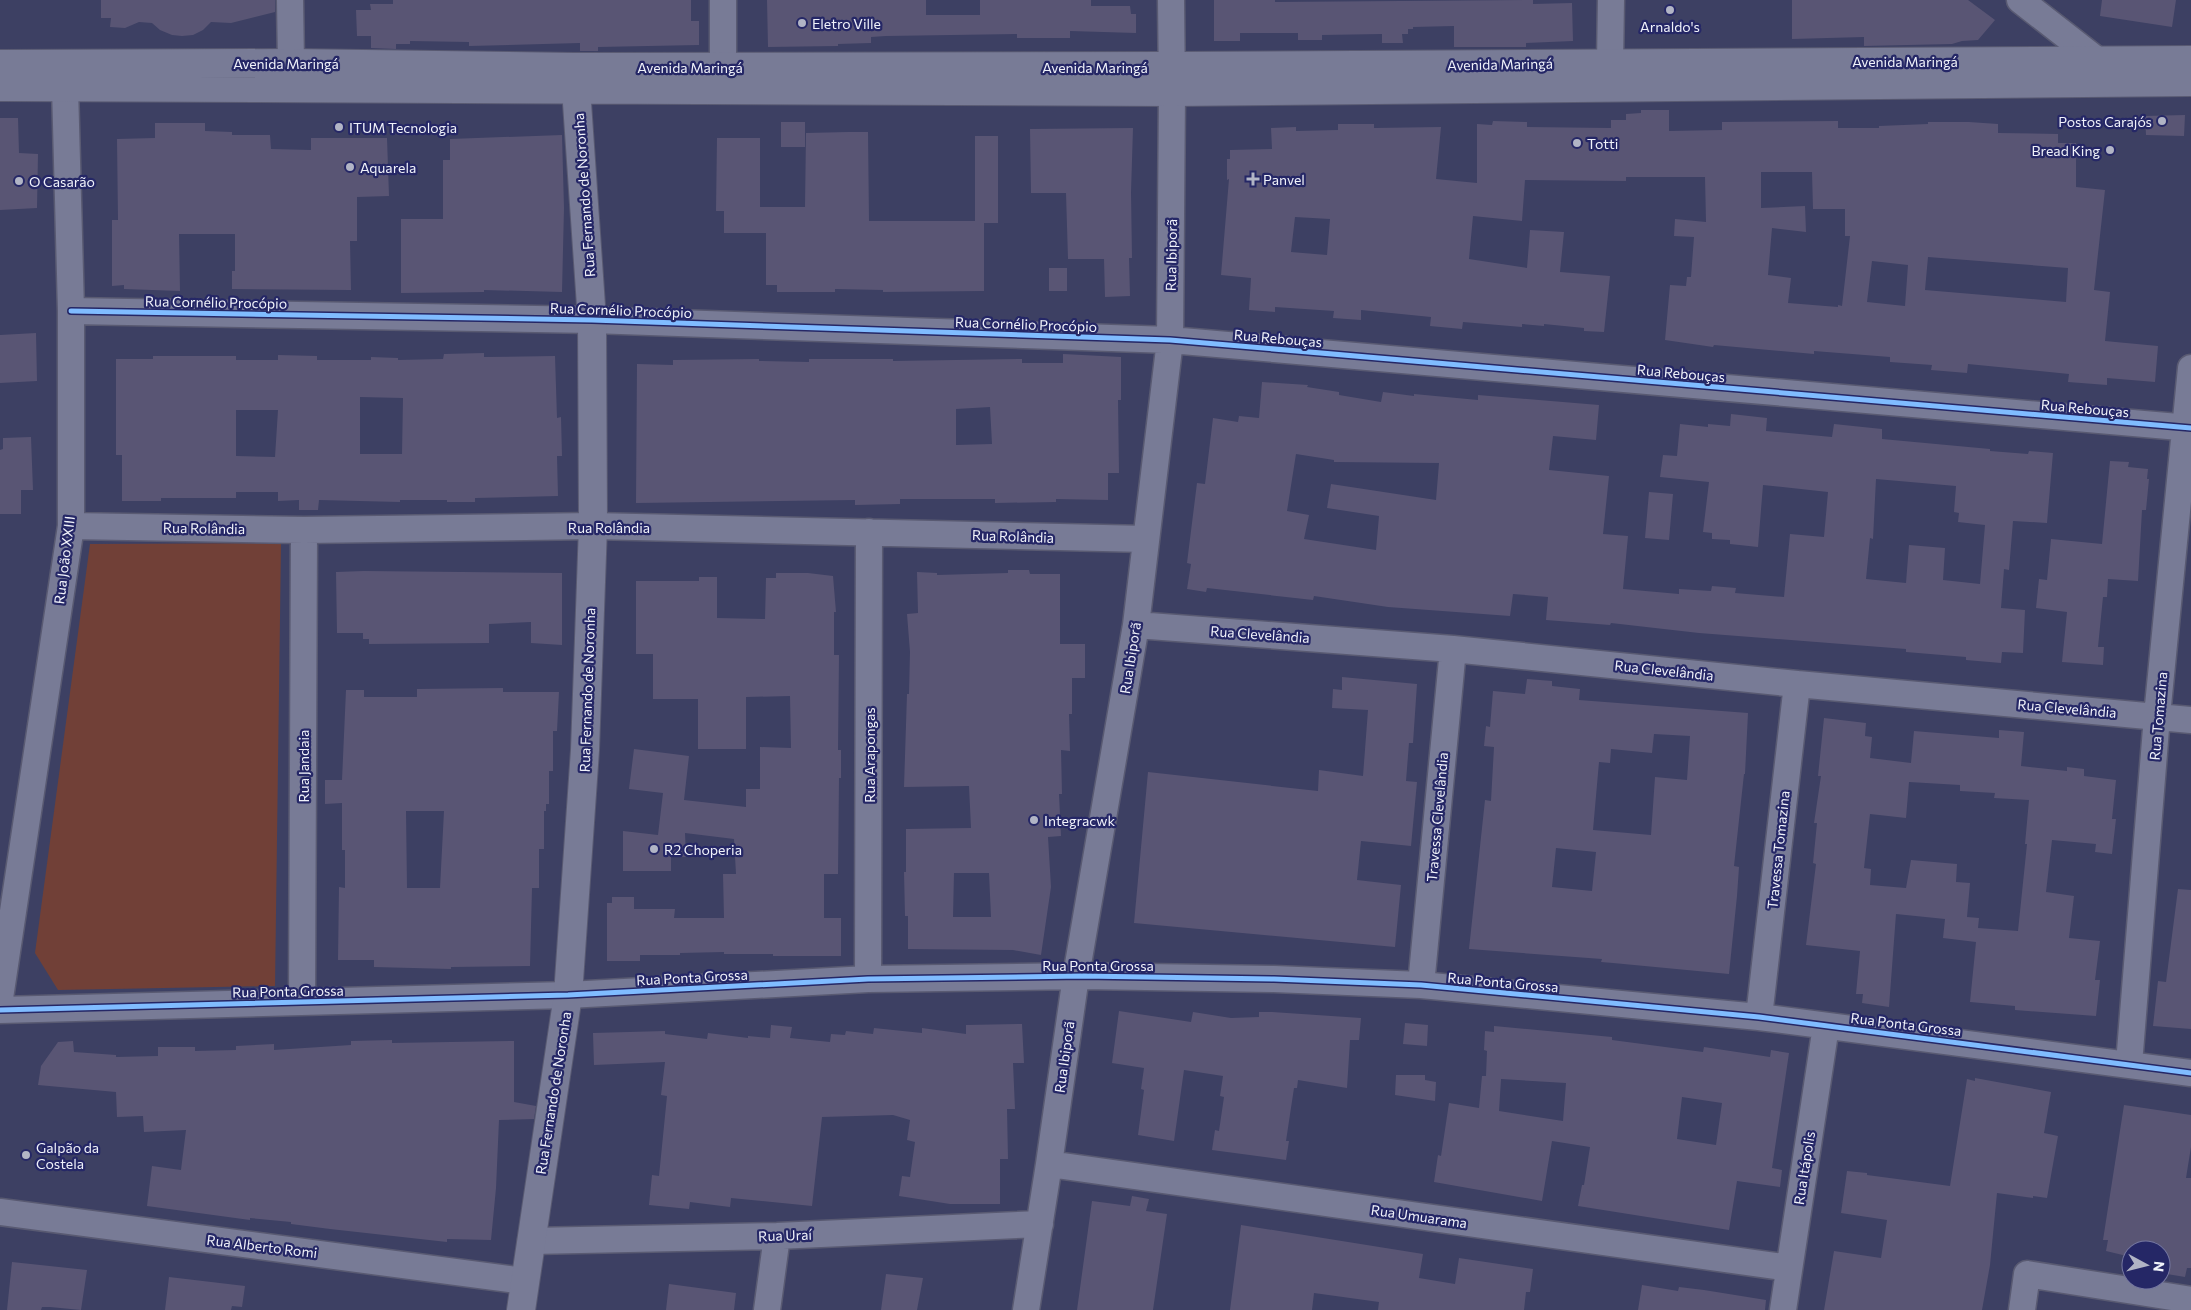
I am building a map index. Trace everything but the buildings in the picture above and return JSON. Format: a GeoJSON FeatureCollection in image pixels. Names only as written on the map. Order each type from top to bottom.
{"type":"FeatureCollection","features":[{"type":"Feature","properties":{"kind":"main road","name":"Avenida Maringá"},"geometry":{"type":"LineString","coordinates":[[0,64],[291,63],[575,79],[723,67],[1172,79],[1610,63],[2191,60]]}},
{"type":"Feature","properties":{"kind":"main road","name":"Avenida Maringá"},"geometry":{"type":"LineString","coordinates":[[0,87],[575,79],[2191,82]]}},
{"type":"Feature","properties":{"kind":"main road","name":"Rua Fernando de Noronha"},"geometry":{"type":"LineString","coordinates":[[521,1310],[568,995],[585,750],[593,526],[592,320],[575,79]]}},
{"type":"Feature","properties":{"kind":"street"},"geometry":{"type":"LineString","coordinates":[[290,0],[291,63]]}},
{"type":"Feature","properties":{"kind":"street"},"geometry":{"type":"LineString","coordinates":[[723,0],[723,67]]}},
{"type":"Feature","properties":{"kind":"street","name":"Rua Ibiporã"},"geometry":{"type":"LineString","coordinates":[[1026,1310],[1050,1164],[1076,976],[1136,625],[1170,340],[1171,0]]}},
{"type":"Feature","properties":{"kind":"street"},"geometry":{"type":"LineString","coordinates":[[1610,63],[1611,0]]}},
{"type":"Feature","properties":{"kind":"street"},"geometry":{"type":"LineString","coordinates":[[2020,0],[2097,60]]}},
{"type":"Feature","properties":{"kind":"street","name":"Rua João XXIII"},"geometry":{"type":"LineString","coordinates":[[0,998],[6,913],[71,526],[71,311],[65,87]]}},
{"type":"Feature","properties":{"kind":"street","name":"Rua Cornélio Procópio"},"geometry":{"type":"LineString","coordinates":[[71,311],[592,320],[1170,340]]}},
{"type":"Feature","properties":{"kind":"street","name":"Rua Rebouças"},"geometry":{"type":"LineString","coordinates":[[1170,340],[2188,428]]}},
{"type":"Feature","properties":{"kind":"street","name":"Rua Tomazina"},"geometry":{"type":"LineString","coordinates":[[2130,1064],[2157,716],[2188,428],[2191,368]]}},
{"type":"Feature","properties":{"kind":"street","name":"Rua Rolândia"},"geometry":{"type":"LineString","coordinates":[[71,526],[304,530],[593,526],[1146,539]]}},
{"type":"Feature","properties":{"kind":"street","name":"Rua Jandaia"},"geometry":{"type":"LineString","coordinates":[[302,1002],[304,530]]}},
{"type":"Feature","properties":{"kind":"street","name":"Rua Arapongas"},"geometry":{"type":"LineString","coordinates":[[868,979],[869,532]]}},
{"type":"Feature","properties":{"kind":"street","name":"Rua Clevelândia"},"geometry":{"type":"LineString","coordinates":[[1136,625],[1453,649],[1797,684],[2191,720]]}},
{"type":"Feature","properties":{"kind":"street","name":"Travessa Clevelândia"},"geometry":{"type":"LineString","coordinates":[[1421,985],[1453,649]]}},
{"type":"Feature","properties":{"kind":"street","name":"Travessa Tomazina"},"geometry":{"type":"LineString","coordinates":[[1759,1017],[1797,684]]}},
{"type":"Feature","properties":{"kind":"street","name":"Rua Ponta Grossa"},"geometry":{"type":"LineString","coordinates":[[0,1010],[568,995],[868,979],[1076,976],[1274,979],[1421,985],[1759,1017],[2191,1073]]}},
{"type":"Feature","properties":{"kind":"street","name":"Rua Itápolis"},"geometry":{"type":"LineString","coordinates":[[1783,1310],[1826,1026]]}},
{"type":"Feature","properties":{"kind":"street","name":"Rua Umuarama"},"geometry":{"type":"LineString","coordinates":[[1050,1164],[1789,1268]]}},
{"type":"Feature","properties":{"kind":"street","name":"Rua Alberto Romi"},"geometry":{"type":"LineString","coordinates":[[0,1212],[524,1281]]}},
{"type":"Feature","properties":{"kind":"street","name":"Rua Uraí"},"geometry":{"type":"LineString","coordinates":[[531,1241],[777,1236],[1040,1224]]}},
{"type":"Feature","properties":{"kind":"street"},"geometry":{"type":"LineString","coordinates":[[767,1310],[777,1236]]}},
{"type":"Feature","properties":{"kind":"street"},"geometry":{"type":"LineString","coordinates":[[2022,1310],[2027,1274],[2191,1300]]}},
{"type":"Feature","properties":{"kind":"shaded area"},"geometry":{"type":"Polygon","coordinates":[[[281,543],[275,986],[58,990],[35,953],[90,544],[281,543]]]}},
{"type":"Feature","properties":{"kind":"cycle path"},"geometry":{"type":"LineString","coordinates":[[71,311],[592,320],[1170,340],[2191,428]]}},
{"type":"Feature","properties":{"kind":"cycle path"},"geometry":{"type":"LineString","coordinates":[[0,1010],[568,995],[868,979],[1083,976],[1274,979],[1421,985],[1759,1017],[2191,1073]]}},
{"type":"Feature","properties":{"kind":"place","name":"Arnaldo's"},"geometry":{"type":"Point","coordinates":[1670,10]}},
{"type":"Feature","properties":{"kind":"place","name":"Eletro Ville"},"geometry":{"type":"Point","coordinates":[802,23]}},
{"type":"Feature","properties":{"kind":"place","name":"Postos Carajós"},"geometry":{"type":"Point","coordinates":[2162,121]}},
{"type":"Feature","properties":{"kind":"place","name":"ITUM Tecnologia"},"geometry":{"type":"Point","coordinates":[339,127]}},
{"type":"Feature","properties":{"kind":"place","name":"Totti"},"geometry":{"type":"Point","coordinates":[1577,143]}},
{"type":"Feature","properties":{"kind":"place","name":"Bread King"},"geometry":{"type":"Point","coordinates":[2110,150]}},
{"type":"Feature","properties":{"kind":"place","name":"Aquarela"},"geometry":{"type":"Point","coordinates":[350,167]}},
{"type":"Feature","properties":{"kind":"place","name":"Panvel"},"geometry":{"type":"Point","coordinates":[1253,179]}},
{"type":"Feature","properties":{"kind":"place","name":"O Casarão"},"geometry":{"type":"Point","coordinates":[19,181]}},
{"type":"Feature","properties":{"kind":"place","name":"Integracwk"},"geometry":{"type":"Point","coordinates":[1034,820]}},
{"type":"Feature","properties":{"kind":"place","name":"R2 Choperia"},"geometry":{"type":"Point","coordinates":[654,849]}},
{"type":"Feature","properties":{"kind":"place","name":"Galpão da Costela"},"geometry":{"type":"Point","coordinates":[26,1155]}}]}
